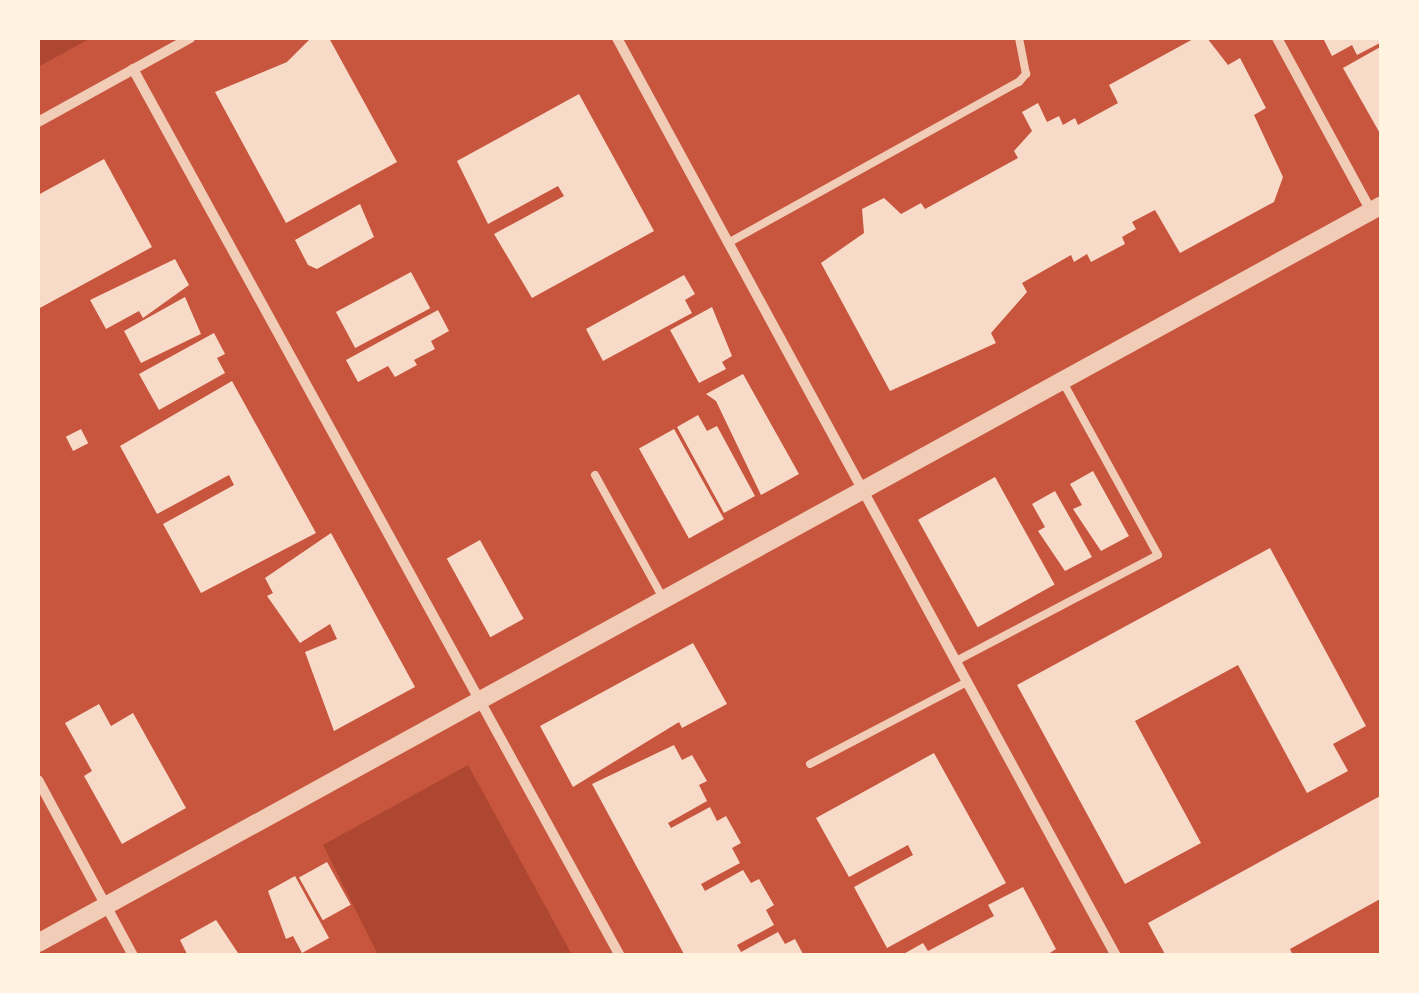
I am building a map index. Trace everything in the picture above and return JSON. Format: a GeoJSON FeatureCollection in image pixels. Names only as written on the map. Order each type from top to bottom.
{"type":"FeatureCollection","features":[{"type":"Feature","properties":{"kind":"street"},"geometry":{"type":"LineString","coordinates":[[38,122],[190,38]]}},
{"type":"Feature","properties":{"kind":"street"},"geometry":{"type":"LineString","coordinates":[[617,38],[1116,956]]}},
{"type":"Feature","properties":{"kind":"street"},"geometry":{"type":"LineString","coordinates":[[38,943],[1376,208],[1277,38]]}},
{"type":"Feature","properties":{"kind":"street"},"geometry":{"type":"LineString","coordinates":[[133,69],[620,956]]}},
{"type":"Feature","properties":{"kind":"street"},"geometry":{"type":"LineString","coordinates":[[38,780],[134,956]]}},
{"type":"Feature","properties":{"kind":"lane"},"geometry":{"type":"LineString","coordinates":[[728,243],[1019,82],[1026,74],[1019,38]]}},
{"type":"Feature","properties":{"kind":"lane"},"geometry":{"type":"LineString","coordinates":[[956,662],[1158,555],[1063,382]]}},
{"type":"Feature","properties":{"kind":"lane"},"geometry":{"type":"LineString","coordinates":[[595,475],[664,600]]}},
{"type":"Feature","properties":{"kind":"lane"},"geometry":{"type":"LineString","coordinates":[[810,764],[967,682]]}},
{"type":"Feature","properties":{"kind":"shaded area"},"geometry":{"type":"Polygon","coordinates":[[[38,38],[91,38],[38,67],[38,38]]]}},
{"type":"Feature","properties":{"kind":"shaded area"},"geometry":{"type":"Polygon","coordinates":[[[468,765],[572,955],[378,955],[323,845],[468,765]]]}},
{"type":"Feature","properties":{"kind":"building"},"geometry":{"type":"Polygon","coordinates":[[[311,38],[329,38],[397,162],[286,223],[215,92],[287,62],[311,38]]]}},
{"type":"Feature","properties":{"kind":"building"},"geometry":{"type":"Polygon","coordinates":[[[1195,38],[1207,38],[1228,65],[1240,58],[1266,108],[1254,115],[1283,177],[1274,202],[1180,253],[1155,210],[1132,222],[1136,229],[1122,237],[1125,244],[1091,262],[1087,254],[1074,262],[1071,255],[1022,283],[1027,292],[991,333],[996,343],[890,391],[821,263],[864,233],[862,209],[884,198],[901,214],[921,203],[925,209],[1018,158],[1014,151],[1032,131],[1022,112],[1038,103],[1047,122],[1059,116],[1063,125],[1075,118],[1078,125],[1118,103],[1109,85],[1195,38]]]}},
{"type":"Feature","properties":{"kind":"building"},"geometry":{"type":"Polygon","coordinates":[[[1323,38],[1382,38],[1382,42],[1357,55],[1352,45],[1332,56],[1323,38]]]}},
{"type":"Feature","properties":{"kind":"building"},"geometry":{"type":"Polygon","coordinates":[[[1382,46],[1382,137],[1343,68],[1382,46]]]}},
{"type":"Feature","properties":{"kind":"building"},"geometry":{"type":"Polygon","coordinates":[[[579,94],[654,231],[532,298],[494,234],[564,196],[558,186],[488,224],[457,161],[579,94]]]}},
{"type":"Feature","properties":{"kind":"building"},"geometry":{"type":"Polygon","coordinates":[[[104,159],[152,247],[38,309],[38,195],[104,159]]]}},
{"type":"Feature","properties":{"kind":"building"},"geometry":{"type":"Polygon","coordinates":[[[360,204],[374,237],[317,269],[308,265],[295,240],[360,204]]]}},
{"type":"Feature","properties":{"kind":"building"},"geometry":{"type":"Polygon","coordinates":[[[175,259],[189,285],[143,318],[139,311],[106,329],[90,300],[175,259]]]}},
{"type":"Feature","properties":{"kind":"building"},"geometry":{"type":"Polygon","coordinates":[[[411,272],[430,308],[355,348],[336,312],[411,272]]]}},
{"type":"Feature","properties":{"kind":"building"},"geometry":{"type":"Polygon","coordinates":[[[684,275],[695,294],[685,300],[692,313],[603,361],[586,329],[684,275]]]}},
{"type":"Feature","properties":{"kind":"building"},"geometry":{"type":"Polygon","coordinates":[[[185,297],[201,334],[141,363],[124,331],[185,297]]]}},
{"type":"Feature","properties":{"kind":"building"},"geometry":{"type":"Polygon","coordinates":[[[712,307],[732,356],[722,362],[726,369],[699,383],[670,330],[712,307]]]}},
{"type":"Feature","properties":{"kind":"building"},"geometry":{"type":"Polygon","coordinates":[[[438,310],[449,331],[431,341],[435,349],[414,360],[417,365],[395,377],[388,366],[358,382],[346,360],[438,310]]]}},
{"type":"Feature","properties":{"kind":"building"},"geometry":{"type":"Polygon","coordinates":[[[214,333],[225,354],[217,358],[225,373],[159,410],[139,374],[214,333]]]}},
{"type":"Feature","properties":{"kind":"building"},"geometry":{"type":"Polygon","coordinates":[[[743,374],[799,474],[761,495],[716,401],[706,394],[743,374]]]}},
{"type":"Feature","properties":{"kind":"building"},"geometry":{"type":"Polygon","coordinates":[[[232,381],[316,533],[201,593],[163,524],[234,485],[229,475],[157,514],[120,446],[232,381]]]}},
{"type":"Feature","properties":{"kind":"building"},"geometry":{"type":"Polygon","coordinates":[[[698,415],[707,431],[717,426],[755,496],[724,513],[677,427],[698,415]]]}},
{"type":"Feature","properties":{"kind":"building"},"geometry":{"type":"Polygon","coordinates":[[[81,429],[88,443],[73,451],[66,437],[81,429]]]}},
{"type":"Feature","properties":{"kind":"building"},"geometry":{"type":"Polygon","coordinates":[[[674,429],[724,519],[689,538],[639,448],[674,429]]]}},
{"type":"Feature","properties":{"kind":"building"},"geometry":{"type":"Polygon","coordinates":[[[1093,471],[1129,536],[1101,551],[1073,509],[1082,505],[1070,484],[1093,471]]]}},
{"type":"Feature","properties":{"kind":"building"},"geometry":{"type":"Polygon","coordinates":[[[995,477],[1055,585],[978,627],[918,520],[995,477]]]}},
{"type":"Feature","properties":{"kind":"building"},"geometry":{"type":"Polygon","coordinates":[[[1055,491],[1092,557],[1065,571],[1038,531],[1045,527],[1032,504],[1055,491]]]}},
{"type":"Feature","properties":{"kind":"building"},"geometry":{"type":"Polygon","coordinates":[[[331,533],[415,687],[334,731],[305,652],[337,639],[330,624],[300,643],[267,596],[273,593],[265,578],[331,533]]]}},
{"type":"Feature","properties":{"kind":"building"},"geometry":{"type":"Polygon","coordinates":[[[480,540],[524,619],[490,637],[447,558],[480,540]]]}},
{"type":"Feature","properties":{"kind":"building"},"geometry":{"type":"Polygon","coordinates":[[[1270,548],[1366,726],[1333,744],[1348,771],[1307,793],[1238,665],[1135,721],[1201,843],[1125,884],[1017,685],[1270,548]]]}},
{"type":"Feature","properties":{"kind":"building"},"geometry":{"type":"Polygon","coordinates":[[[693,643],[727,704],[682,728],[679,722],[573,787],[540,726],[693,643]]]}},
{"type":"Feature","properties":{"kind":"building"},"geometry":{"type":"Polygon","coordinates":[[[99,704],[111,726],[133,713],[186,808],[122,844],[84,776],[92,771],[65,723],[99,704]]]}},
{"type":"Feature","properties":{"kind":"building"},"geometry":{"type":"Polygon","coordinates":[[[674,745],[682,760],[692,755],[707,781],[699,785],[707,801],[668,823],[671,828],[710,807],[717,821],[726,816],[741,843],[732,848],[740,863],[701,884],[705,891],[743,870],[751,883],[759,879],[774,905],[766,910],[774,925],[737,945],[741,952],[778,932],[785,944],[795,939],[804,956],[685,956],[592,784],[674,745]]]}},
{"type":"Feature","properties":{"kind":"building"},"geometry":{"type":"Polygon","coordinates":[[[934,753],[1006,883],[887,948],[854,887],[913,855],[908,845],[849,877],[816,818],[934,753]]]}},
{"type":"Feature","properties":{"kind":"building"},"geometry":{"type":"Polygon","coordinates":[[[1382,795],[1382,898],[1290,949],[1293,956],[1166,956],[1148,923],[1382,795]]]}},
{"type":"Feature","properties":{"kind":"building"},"geometry":{"type":"Polygon","coordinates":[[[327,862],[351,905],[323,920],[299,878],[327,862]]]}},
{"type":"Feature","properties":{"kind":"building"},"geometry":{"type":"Polygon","coordinates":[[[295,876],[329,938],[302,953],[293,936],[286,939],[268,891],[295,876]]]}},
{"type":"Feature","properties":{"kind":"building"},"geometry":{"type":"Polygon","coordinates":[[[1023,887],[1056,949],[1045,956],[900,956],[923,943],[928,951],[994,916],[988,905],[1023,887]]]}},
{"type":"Feature","properties":{"kind":"building"},"geometry":{"type":"Polygon","coordinates":[[[216,920],[240,956],[188,956],[180,940],[216,920]]]}}]}
